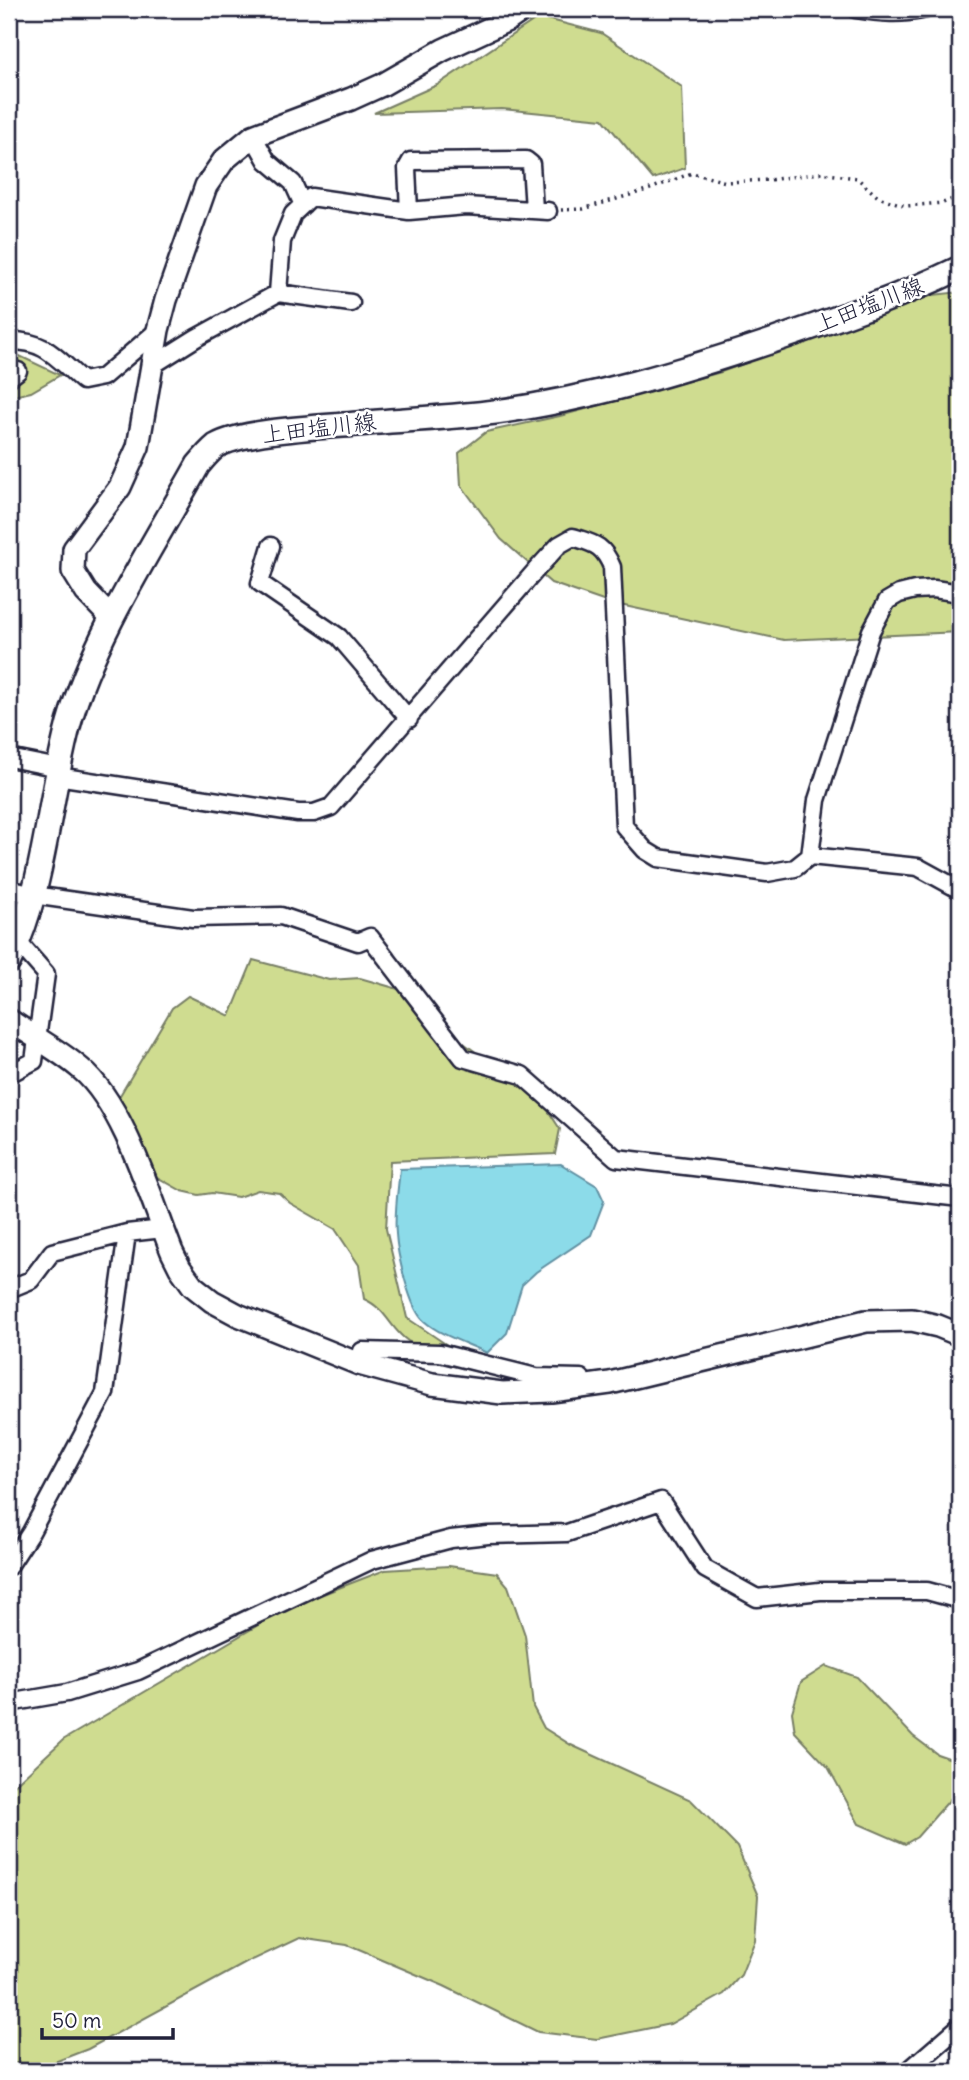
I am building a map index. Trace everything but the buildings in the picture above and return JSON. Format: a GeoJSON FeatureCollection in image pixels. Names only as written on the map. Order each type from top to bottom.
{"type":"FeatureCollection","features":[{"type":"Feature","properties":{"kind":"main road","name":"上田塩川線"},"geometry":{"type":"LineString","coordinates":[[13,951],[33,895],[70,721],[92,662],[198,465],[216,447],[240,438],[273,433],[495,412],[611,390],[687,370],[813,327],[960,268]]}},
{"type":"Feature","properties":{"kind":"street"},"geometry":{"type":"LineString","coordinates":[[113,619],[86,592],[73,571],[74,549],[120,487],[138,447],[166,300],[206,186],[224,160],[253,135],[382,85],[443,50],[508,20],[524,9]]}},
{"type":"Feature","properties":{"kind":"street"},"geometry":{"type":"LineString","coordinates":[[855,9],[879,13],[926,9]]}},
{"type":"Feature","properties":{"kind":"street"},"geometry":{"type":"LineString","coordinates":[[253,135],[267,161],[293,183],[303,205]]}},
{"type":"Feature","properties":{"kind":"street"},"geometry":{"type":"LineString","coordinates":[[278,293],[282,241],[293,214],[312,197],[409,211],[466,206],[541,210],[531,164],[526,160],[411,161],[407,169],[409,211]]}},
{"type":"Feature","properties":{"kind":"street"},"geometry":{"type":"LineString","coordinates":[[153,365],[278,293],[351,303]]}},
{"type":"Feature","properties":{"kind":"street"},"geometry":{"type":"LineString","coordinates":[[9,341],[20,340],[43,346],[83,381],[103,377],[159,330]]}},
{"type":"Feature","properties":{"kind":"street"},"geometry":{"type":"LineString","coordinates":[[9,758],[58,772],[249,806],[314,813],[331,807],[559,545],[573,537],[594,544],[606,552],[612,567],[624,826],[645,850],[666,860],[767,873],[795,868],[810,856],[817,800],[871,631],[887,601],[899,594],[915,590],[934,589],[960,593]]}},
{"type":"Feature","properties":{"kind":"street"},"geometry":{"type":"LineString","coordinates":[[271,546],[260,583],[339,637],[409,719]]}},
{"type":"Feature","properties":{"kind":"street"},"geometry":{"type":"LineString","coordinates":[[810,856],[918,867],[960,890]]}},
{"type":"Feature","properties":{"kind":"street"},"geometry":{"type":"LineString","coordinates":[[9,889],[33,895],[193,918],[281,916],[358,942],[370,937],[463,1058],[522,1075],[616,1158],[960,1198]]}},
{"type":"Feature","properties":{"kind":"street"},"geometry":{"type":"LineString","coordinates":[[9,1072],[34,1060],[46,974],[13,951]]}},
{"type":"Feature","properties":{"kind":"street"},"geometry":{"type":"LineString","coordinates":[[9,1020],[80,1068],[98,1086],[133,1150],[180,1268],[193,1286],[212,1301],[238,1315],[359,1364],[432,1384],[502,1394],[610,1383],[866,1321],[912,1320],[960,1335]]}},
{"type":"Feature","properties":{"kind":"street"},"geometry":{"type":"LineString","coordinates":[[9,1290],[31,1280],[52,1252],[127,1233],[163,1229]]}},
{"type":"Feature","properties":{"kind":"street"},"geometry":{"type":"LineString","coordinates":[[9,1566],[31,1532],[105,1393],[127,1233]]}},
{"type":"Feature","properties":{"kind":"street"},"geometry":{"type":"LineString","coordinates":[[359,1364],[362,1351],[440,1353],[536,1377],[581,1378],[583,1387]]}},
{"type":"Feature","properties":{"kind":"street"},"geometry":{"type":"LineString","coordinates":[[9,1703],[67,1693],[138,1671],[372,1560],[451,1539],[567,1533],[661,1501],[705,1569],[757,1598],[820,1591],[927,1591],[960,1600]]}},
{"type":"Feature","properties":{"kind":"street"},"geometry":{"type":"LineString","coordinates":[[908,2071],[960,2026]]}},
{"type":"Feature","properties":{"kind":"path"},"geometry":{"type":"LineString","coordinates":[[541,210],[583,209],[692,173],[726,182],[769,180],[820,173],[858,178],[878,197],[906,206],[943,204],[960,196]]}},
{"type":"Feature","properties":{"kind":"green space"},"geometry":{"type":"Polygon","coordinates":[[[539,17],[601,33],[682,87],[685,168],[653,179],[603,119],[502,109],[374,113],[437,85],[539,17]]]}},
{"type":"Feature","properties":{"kind":"green space"},"geometry":{"type":"Polygon","coordinates":[[[960,292],[960,632],[784,640],[606,602],[551,583],[501,539],[461,485],[459,453],[486,432],[560,416],[721,372],[933,295],[960,292]]]}},
{"type":"Feature","properties":{"kind":"green space"},"geometry":{"type":"Polygon","coordinates":[[[9,351],[60,375],[31,392],[9,397],[9,351]]]}},
{"type":"Feature","properties":{"kind":"green space"},"geometry":{"type":"Polygon","coordinates":[[[253,960],[329,980],[360,978],[398,989],[477,1053],[534,1089],[560,1129],[555,1154],[390,1161],[386,1229],[407,1318],[456,1351],[419,1346],[402,1336],[378,1308],[364,1299],[359,1265],[335,1229],[290,1203],[279,1193],[258,1190],[238,1197],[212,1193],[199,1195],[182,1191],[157,1177],[119,1097],[172,1008],[188,996],[230,1016],[253,960]]]}},
{"type":"Feature","properties":{"kind":"green space"},"geometry":{"type":"Polygon","coordinates":[[[449,1566],[497,1573],[508,1586],[525,1635],[533,1707],[544,1728],[571,1745],[691,1800],[737,1847],[758,1896],[755,1940],[741,1975],[724,1994],[670,2024],[597,2039],[538,2032],[444,1986],[347,1945],[299,1938],[246,1963],[88,2049],[52,2063],[9,2063],[9,1790],[63,1740],[287,1608],[385,1570],[449,1566]]]}},
{"type":"Feature","properties":{"kind":"green space"},"geometry":{"type":"Polygon","coordinates":[[[826,1666],[857,1677],[913,1736],[937,1754],[960,1762],[960,1788],[917,1837],[905,1844],[859,1824],[828,1767],[795,1732],[792,1712],[801,1682],[826,1666]]]}},
{"type":"Feature","properties":{"kind":"water"},"geometry":{"type":"Polygon","coordinates":[[[561,1164],[597,1186],[604,1201],[591,1235],[536,1272],[522,1285],[507,1333],[487,1353],[446,1335],[424,1321],[409,1294],[397,1243],[400,1169],[561,1164]]]}}]}
